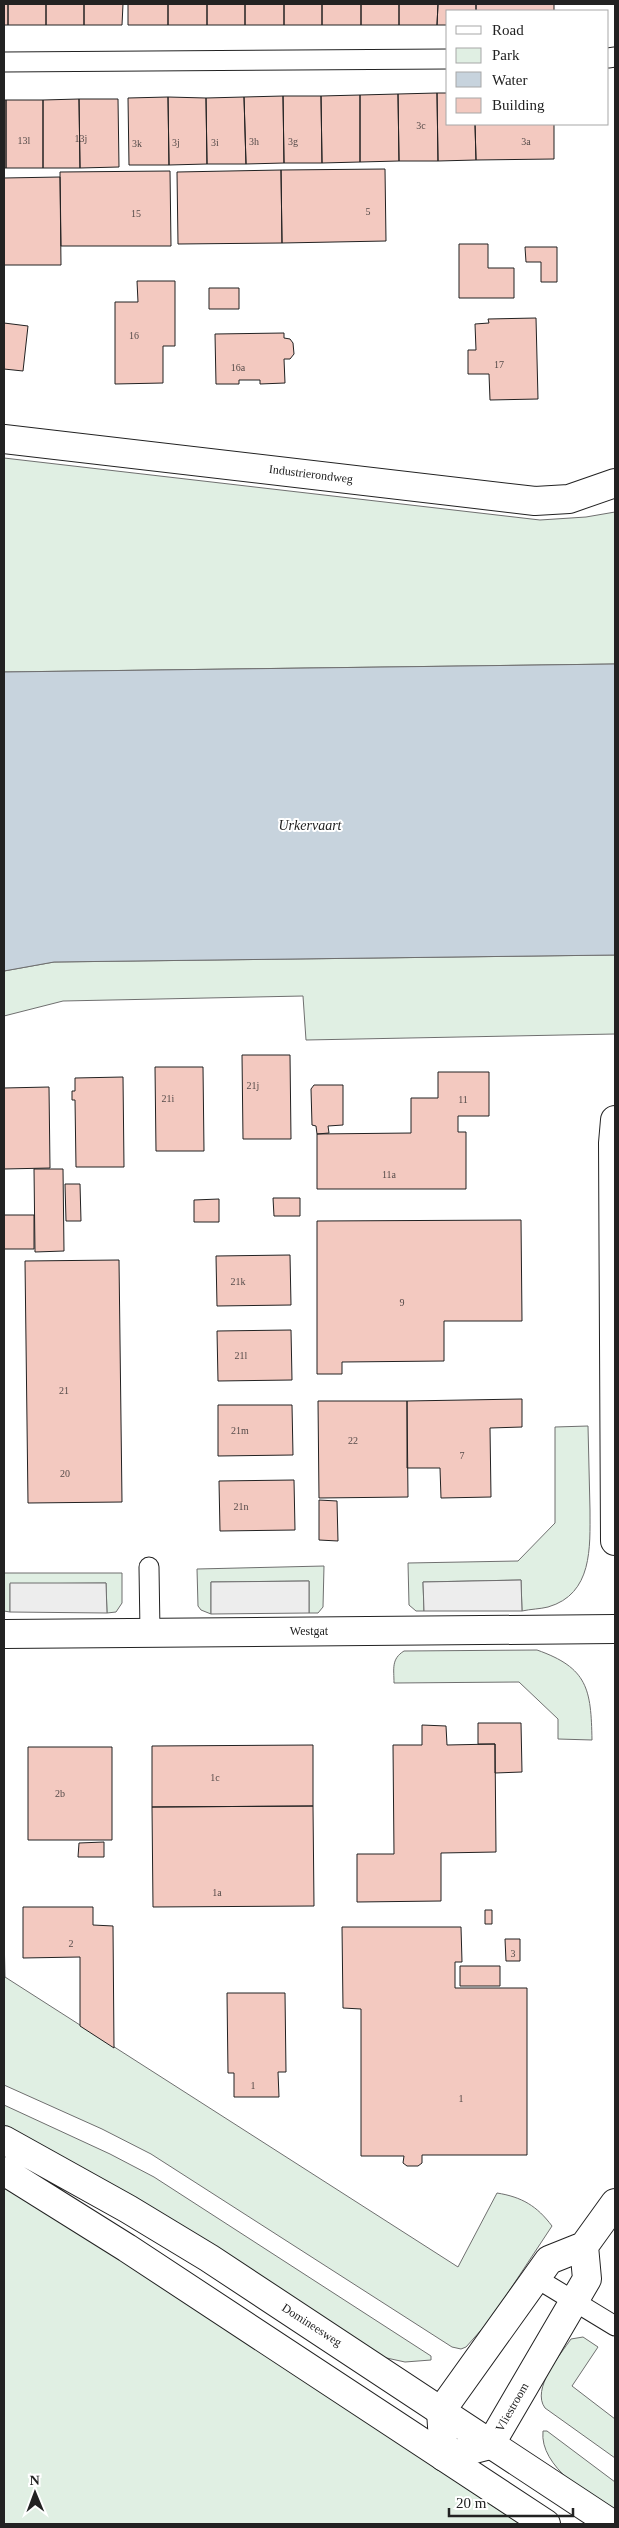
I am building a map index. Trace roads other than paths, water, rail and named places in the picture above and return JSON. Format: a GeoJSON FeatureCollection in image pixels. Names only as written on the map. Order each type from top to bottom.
{"type":"FeatureCollection","features":[{"type":"Feature","properties":{"kind":"street","name":"Industrierondweg"},"geometry":{"type":"LineString","coordinates":[[4,439],[535,500],[569,499],[615,483]]}},
{"type":"Feature","properties":{"kind":"street"},"geometry":{"type":"LineString","coordinates":[[615,1120],[613,1143],[615,1540]]}},
{"type":"Feature","properties":{"kind":"street","name":"Westgat"},"geometry":{"type":"LineString","coordinates":[[4,1634],[615,1629]]}},
{"type":"Feature","properties":{"kind":"street","name":"Domineesweg"},"geometry":{"type":"LineString","coordinates":[[4,2140],[193,2248],[612,2524]]}},
{"type":"Feature","properties":{"kind":"street"},"geometry":{"type":"LineString","coordinates":[[4,2171],[127,2248],[546,2524]]}},
{"type":"Feature","properties":{"kind":"street"},"geometry":{"type":"LineString","coordinates":[[444,2457],[442,2411],[549,2260],[584,2246],[615,2203]]}},
{"type":"Feature","properties":{"kind":"street","name":"Vliestroom"},"geometry":{"type":"LineString","coordinates":[[444,2457],[490,2445],[587,2279],[584,2246]]}},
{"type":"Feature","properties":{"kind":"lane"},"geometry":{"type":"LineString","coordinates":[[4,62],[446,59]]}},
{"type":"Feature","properties":{"kind":"lane"},"geometry":{"type":"LineString","coordinates":[[148,1567],[150,1632]]}},
{"type":"Feature","properties":{"kind":"lane"},"geometry":{"type":"LineString","coordinates":[[536,2278],[615,2326]]}},
{"type":"Feature","properties":{"kind":"water","name":"Urkervaart"},"geometry":{"type":"Polygon","coordinates":[[[615,664],[615,955],[54,962],[4,971],[4,672],[615,664]]]}}]}
